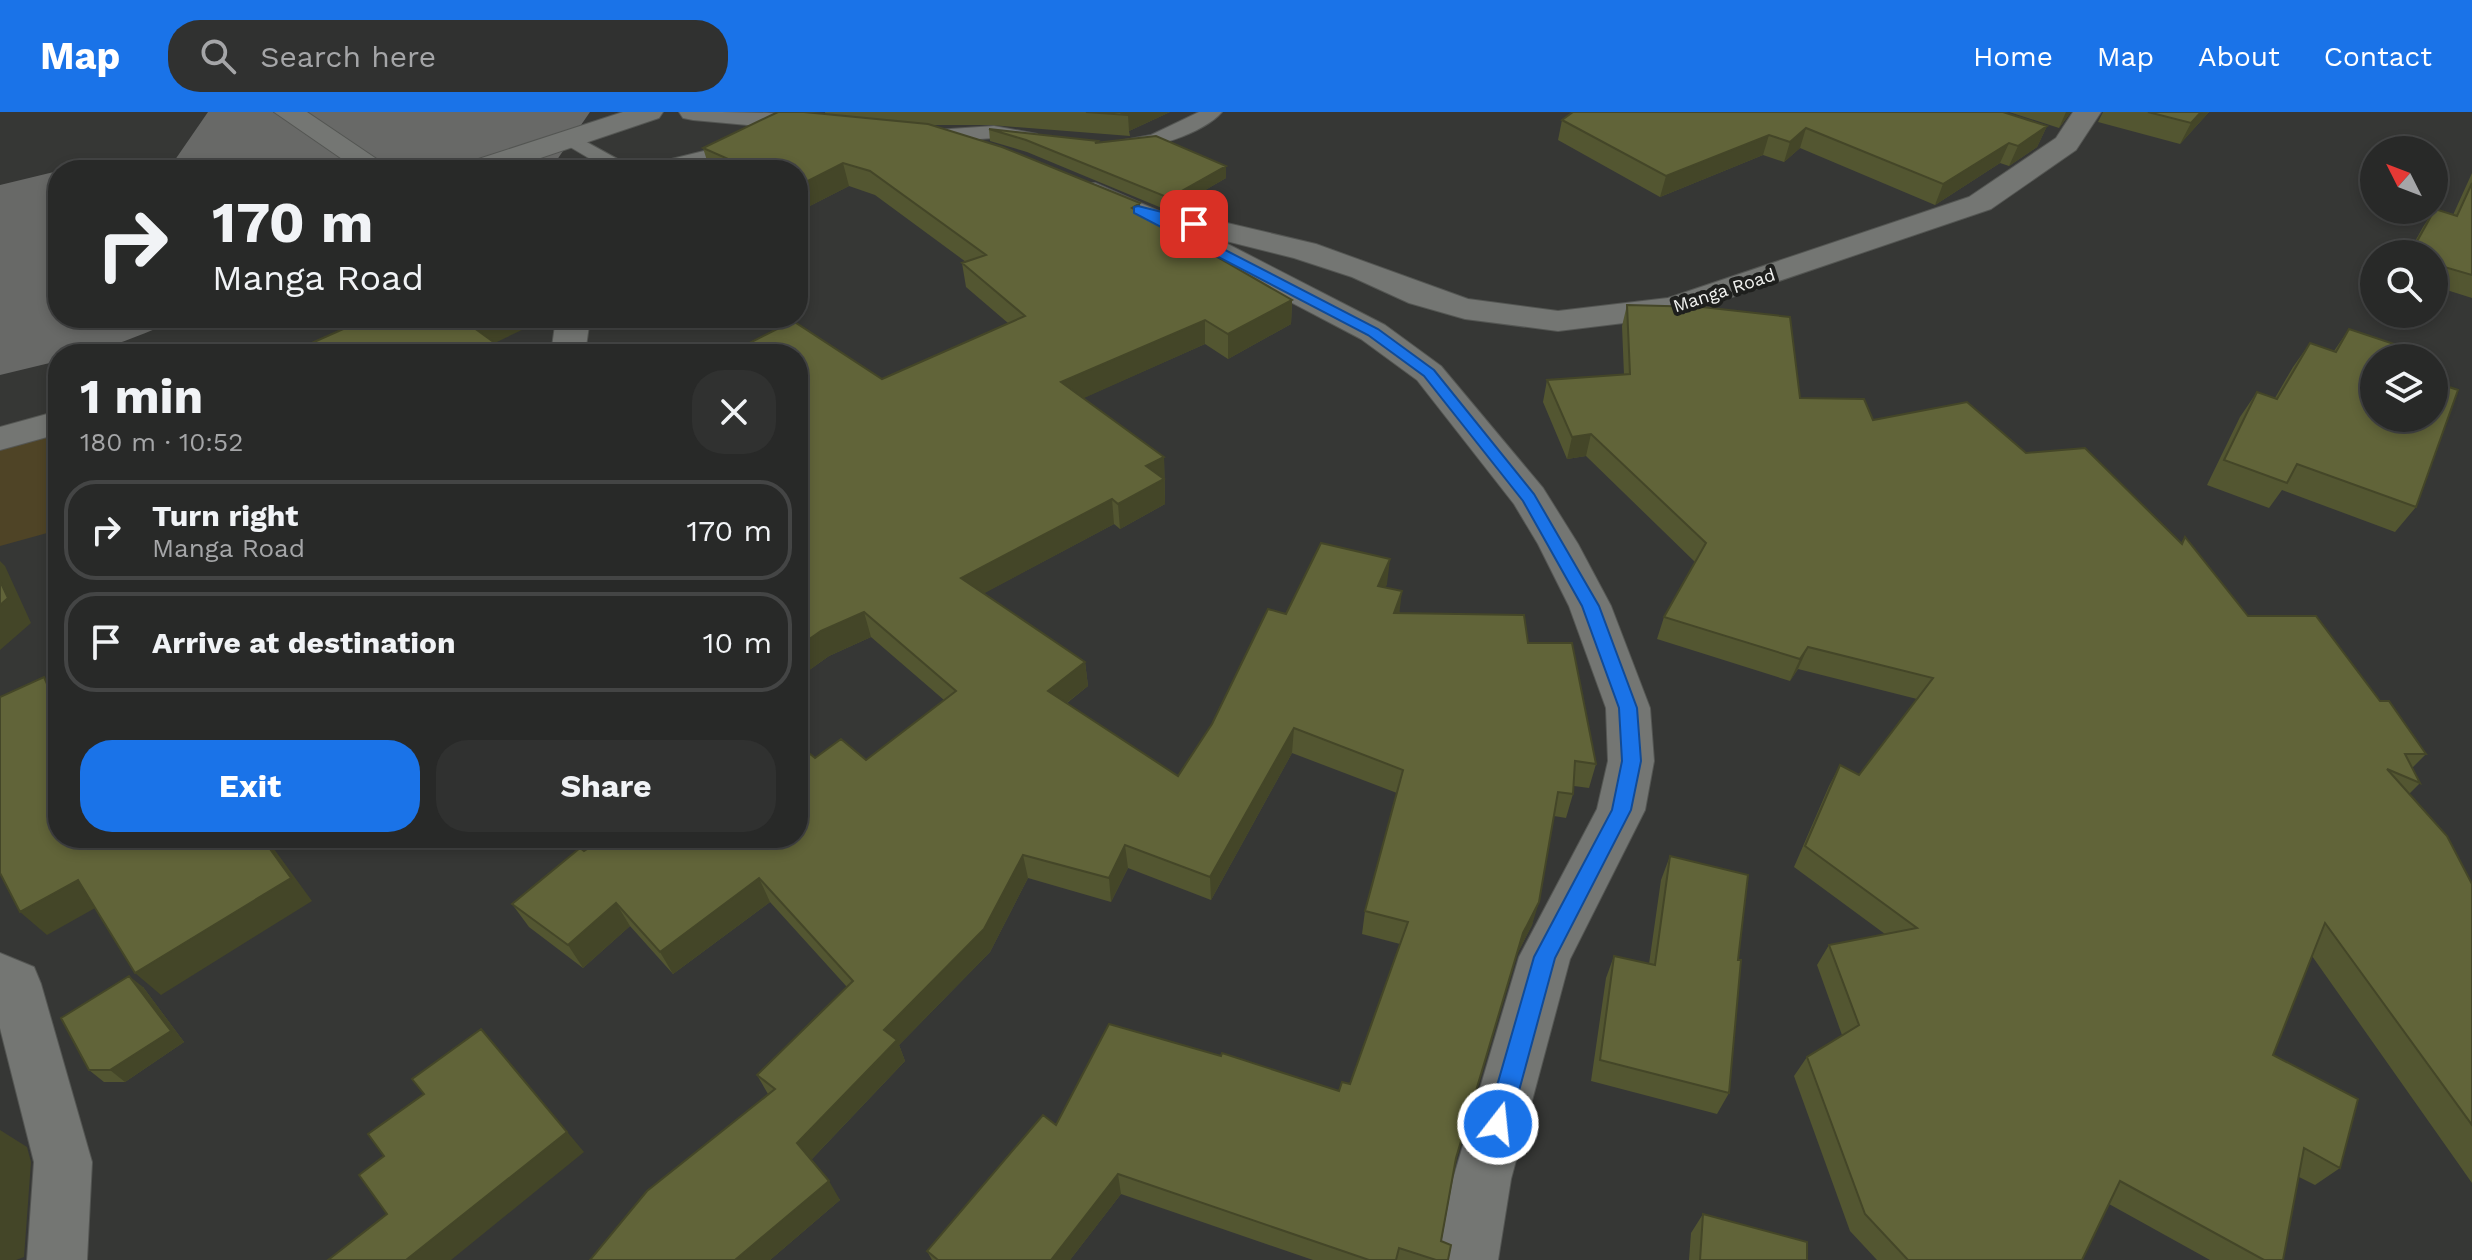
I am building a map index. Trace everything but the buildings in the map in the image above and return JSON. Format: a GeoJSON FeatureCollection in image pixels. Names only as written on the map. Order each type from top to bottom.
{"type":"FeatureCollection","features":[{"type":"Feature","properties":{"kind":"street"},"geometry":{"type":"LineString","coordinates":[[288,112],[362,160]]}},
{"type":"Feature","properties":{"kind":"street"},"geometry":{"type":"LineString","coordinates":[[540,160],[572,140],[649,112]]}},
{"type":"Feature","properties":{"kind":"street"},"geometry":{"type":"LineString","coordinates":[[693,112],[777,115],[862,128]]}},
{"type":"Feature","properties":{"kind":"street","name":"Manga Road"},"geometry":{"type":"LineString","coordinates":[[1138,210],[1305,251],[1363,270],[1421,296],[1465,309],[1558,321],[1673,307],[1980,203],[2087,112]]}},
{"type":"Feature","properties":{"kind":"street"},"geometry":{"type":"LineString","coordinates":[[922,134],[1043,172],[1138,210],[1373,332],[1429,373],[1529,497],[1590,606],[1628,708],[1631,761],[1621,810],[1545,957],[1482,1179],[1468,1260]]}},
{"type":"Feature","properties":{"kind":"street"},"geometry":{"type":"LineString","coordinates":[[0,439],[48,425]]}},
{"type":"Feature","properties":{"kind":"street"},"geometry":{"type":"LineString","coordinates":[[0,976],[15,984],[57,1132],[63,1186],[57,1260]]}},
{"type":"Feature","properties":{"kind":"lane"},"geometry":{"type":"LineString","coordinates":[[1098,147],[1135,146],[1173,133],[1213,112]]}},
{"type":"Feature","properties":{"kind":"lane"},"geometry":{"type":"LineString","coordinates":[[691,160],[711,155],[746,139],[777,115]]}},
{"type":"Feature","properties":{"kind":"lane"},"geometry":{"type":"LineString","coordinates":[[922,134],[994,132],[1053,141]]}},
{"type":"Feature","properties":{"kind":"lane"},"geometry":{"type":"LineString","coordinates":[[572,140],[606,160]]}},
{"type":"Feature","properties":{"kind":"shaded area"},"geometry":{"type":"Polygon","coordinates":[[[48,416],[48,533],[0,546],[0,430],[48,416]]]}},
{"type":"Feature","properties":{"kind":"runway"},"geometry":{"type":"LineString","coordinates":[[333,160],[460,112]]}},
{"type":"Feature","properties":{"kind":"runway"},"geometry":{"type":"LineString","coordinates":[[0,283],[48,265]]}},
{"type":"Feature","properties":{"kind":"route"},"geometry":{"type":"LineString","coordinates":[[1194,224],[1138,210],[1373,332],[1429,373],[1529,497],[1558,544],[1590,606],[1628,708],[1631,761],[1621,810],[1545,957],[1498,1124]]}}]}
